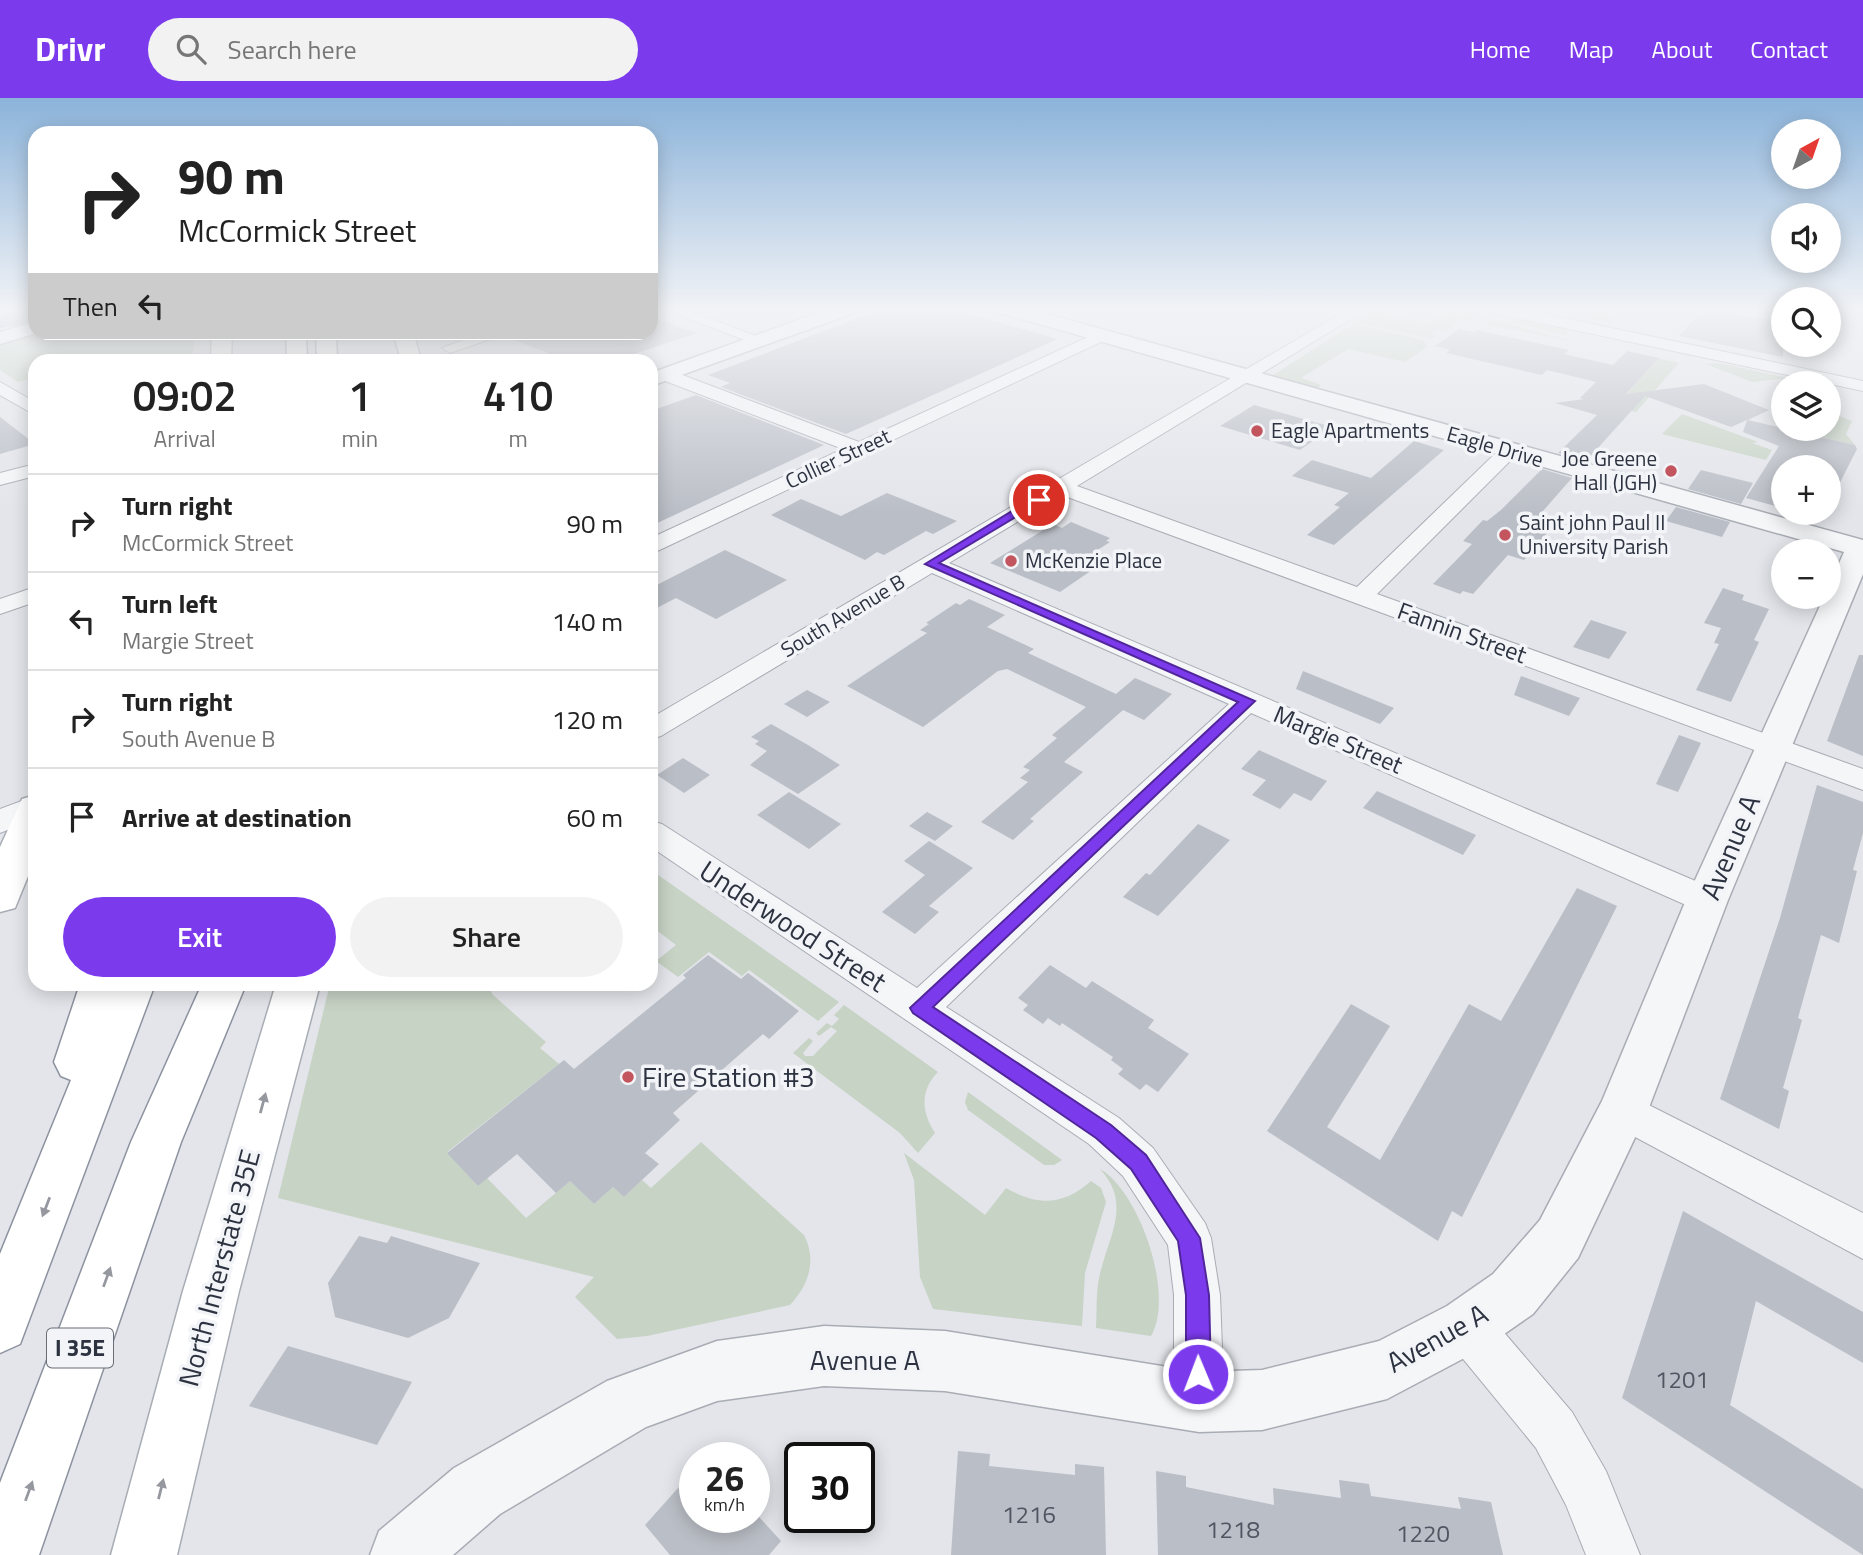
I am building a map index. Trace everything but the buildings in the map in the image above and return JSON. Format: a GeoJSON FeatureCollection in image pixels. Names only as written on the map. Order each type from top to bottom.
{"type":"FeatureCollection","features":[{"type":"Feature","properties":{"kind":"main road"},"geometry":{"type":"LineString","coordinates":[[0,897],[28,825]]}},
{"type":"Feature","properties":{"kind":"main road"},"geometry":{"type":"LineString","coordinates":[[64,1160],[76,1066],[100,991]]}},
{"type":"Feature","properties":{"kind":"main road"},"geometry":{"type":"LineString","coordinates":[[0,1324],[130,991]]}},
{"type":"Feature","properties":{"kind":"main road","name":"I 35E"},"geometry":{"type":"LineString","coordinates":[[6,1555],[156,1142],[198,991]]}},
{"type":"Feature","properties":{"kind":"main road"},"geometry":{"type":"LineString","coordinates":[[156,1142],[222,991]]}},
{"type":"Feature","properties":{"kind":"main road","name":"North Interstate 35E"},"geometry":{"type":"LineString","coordinates":[[144,1555],[211,1291],[296,991]]}},
{"type":"Feature","properties":{"kind":"street"},"geometry":{"type":"LineString","coordinates":[[658,377],[860,449]]}},
{"type":"Feature","properties":{"kind":"street","name":"Collier Street"},"geometry":{"type":"LineString","coordinates":[[658,544],[1014,377]]}},
{"type":"Feature","properties":{"kind":"street","name":"Eagle Drive"},"geometry":{"type":"LineString","coordinates":[[1246,377],[1862,546]]}},
{"type":"Feature","properties":{"kind":"street","name":"South Avenue B"},"geometry":{"type":"LineString","coordinates":[[658,726],[1246,377]]}},
{"type":"Feature","properties":{"kind":"street"},"geometry":{"type":"LineString","coordinates":[[1820,377],[1863,386]]}},
{"type":"Feature","properties":{"kind":"street"},"geometry":{"type":"LineString","coordinates":[[4,389],[28,386]]}},
{"type":"Feature","properties":{"kind":"street"},"geometry":{"type":"LineString","coordinates":[[4,389],[28,405]]}},
{"type":"Feature","properties":{"kind":"street"},"geometry":{"type":"LineString","coordinates":[[1362,596],[1509,451]]}},
{"type":"Feature","properties":{"kind":"street"},"geometry":{"type":"LineString","coordinates":[[0,479],[28,472]]}},
{"type":"Feature","properties":{"kind":"street","name":"Fannin Street"},"geometry":{"type":"LineString","coordinates":[[1060,487],[1863,780]]}},
{"type":"Feature","properties":{"kind":"street","name":"Avenue A"},"geometry":{"type":"LineString","coordinates":[[403,1555],[477,1491],[629,1403],[717,1371],[824,1356],[945,1361],[1199,1402],[1262,1400],[1387,1369],[1467,1326],[1513,1294],[1559,1239],[1623,1110],[1707,900],[1862,546]]}},
{"type":"Feature","properties":{"kind":"street","name":"Margie Street"},"geometry":{"type":"LineString","coordinates":[[930,564],[1707,900]]}},
{"type":"Feature","properties":{"kind":"street"},"geometry":{"type":"LineString","coordinates":[[0,607],[28,597]]}},
{"type":"Feature","properties":{"kind":"street"},"geometry":{"type":"LineString","coordinates":[[920,1008],[1248,701]]}},
{"type":"Feature","properties":{"kind":"street"},"geometry":{"type":"LineString","coordinates":[[0,822],[28,810]]}},
{"type":"Feature","properties":{"kind":"street","name":"Underwood Street"},"geometry":{"type":"LineString","coordinates":[[658,837],[1104,1131],[1138,1162],[1164,1196],[1189,1238],[1197,1295],[1199,1402]]}},
{"type":"Feature","properties":{"kind":"street"},"geometry":{"type":"LineString","coordinates":[[1623,1110],[1863,1237]]}},
{"type":"Feature","properties":{"kind":"street"},"geometry":{"type":"LineString","coordinates":[[1467,1326],[1554,1430],[1587,1490],[1613,1555]]}},
{"type":"Feature","properties":{"kind":"green space"},"geometry":{"type":"Polygon","coordinates":[[[10,377],[28,377],[28,380],[18,382],[10,377]]]}},
{"type":"Feature","properties":{"kind":"green space"},"geometry":{"type":"Polygon","coordinates":[[[1270,377],[1303,377],[1321,385],[1316,389],[1270,377]]]}},
{"type":"Feature","properties":{"kind":"green space"},"geometry":{"type":"Polygon","coordinates":[[[1642,377],[1667,377],[1636,412],[1615,407],[1642,377]]]}},
{"type":"Feature","properties":{"kind":"green space"},"geometry":{"type":"Polygon","coordinates":[[[1739,377],[1771,377],[1771,380],[1752,382],[1739,377]]]}},
{"type":"Feature","properties":{"kind":"green space"},"geometry":{"type":"Polygon","coordinates":[[[1682,414],[1758,442],[1752,443],[1772,450],[1766,460],[1662,434],[1682,414]]]}},
{"type":"Feature","properties":{"kind":"green space"},"geometry":{"type":"Polygon","coordinates":[[[1841,417],[1852,421],[1846,434],[1855,445],[1838,441],[1841,441],[1841,417]]]}},
{"type":"Feature","properties":{"kind":"green space"},"geometry":{"type":"Polygon","coordinates":[[[658,875],[839,1002],[818,1021],[749,970],[742,976],[709,952],[678,977],[658,962],[658,959],[676,945],[658,931],[658,875]]]}},
{"type":"Feature","properties":{"kind":"green space"},"geometry":{"type":"Polygon","coordinates":[[[328,991],[490,991],[546,1042],[540,1048],[559,1064],[447,1152],[478,1186],[487,1178],[526,1218],[570,1181],[594,1204],[613,1187],[624,1197],[642,1180],[651,1188],[701,1142],[804,1235],[810,1254],[809,1272],[802,1289],[790,1305],[647,1336],[617,1339],[575,1297],[594,1277],[278,1198],[328,991]]]}},
{"type":"Feature","properties":{"kind":"green space"},"geometry":{"type":"Polygon","coordinates":[[[844,1005],[938,1072],[925,1094],[927,1117],[935,1133],[918,1153],[900,1133],[793,1053],[809,1038],[813,1041],[803,1053],[805,1056],[813,1056],[837,1031],[831,1027],[819,1036],[816,1033],[827,1023],[832,1026],[839,1019],[834,1015],[844,1005]]]}},
{"type":"Feature","properties":{"kind":"green space"},"geometry":{"type":"Polygon","coordinates":[[[968,1092],[1062,1160],[1054,1165],[1044,1165],[968,1110],[965,1102],[968,1092]]]}},
{"type":"Feature","properties":{"kind":"green space"},"geometry":{"type":"Polygon","coordinates":[[[904,1153],[985,1215],[1006,1188],[1029,1198],[1050,1201],[1070,1195],[1091,1181],[1101,1188],[1106,1202],[1085,1273],[1082,1326],[933,1309],[920,1277],[914,1180],[904,1153]]]}},
{"type":"Feature","properties":{"kind":"green space"},"geometry":{"type":"Polygon","coordinates":[[[1100,1169],[1115,1181],[1128,1199],[1149,1246],[1159,1296],[1157,1318],[1151,1336],[1096,1328],[1099,1278],[1117,1208],[1110,1182],[1100,1169]]]}},
{"type":"Feature","properties":{"kind":"place","name":"Eagle Apartments"},"geometry":{"type":"Point","coordinates":[1257,431]}},
{"type":"Feature","properties":{"kind":"place","name":"Joe Greene Hall (JGH)"},"geometry":{"type":"Point","coordinates":[1671,471]}},
{"type":"Feature","properties":{"kind":"place","name":"Saint john Paul II University Parish"},"geometry":{"type":"Point","coordinates":[1505,535]}},
{"type":"Feature","properties":{"kind":"place","name":"McKenzie Place"},"geometry":{"type":"Point","coordinates":[1011,561]}},
{"type":"Feature","properties":{"kind":"place","name":"Fire Station #3"},"geometry":{"type":"Point","coordinates":[628,1077]}},
{"type":"Feature","properties":{"kind":"route"},"geometry":{"type":"LineString","coordinates":[[1039,500],[930,564],[1248,701],[920,1008],[1104,1131],[1138,1162],[1164,1196],[1189,1238],[1197,1295],[1198,1374]]}}]}
